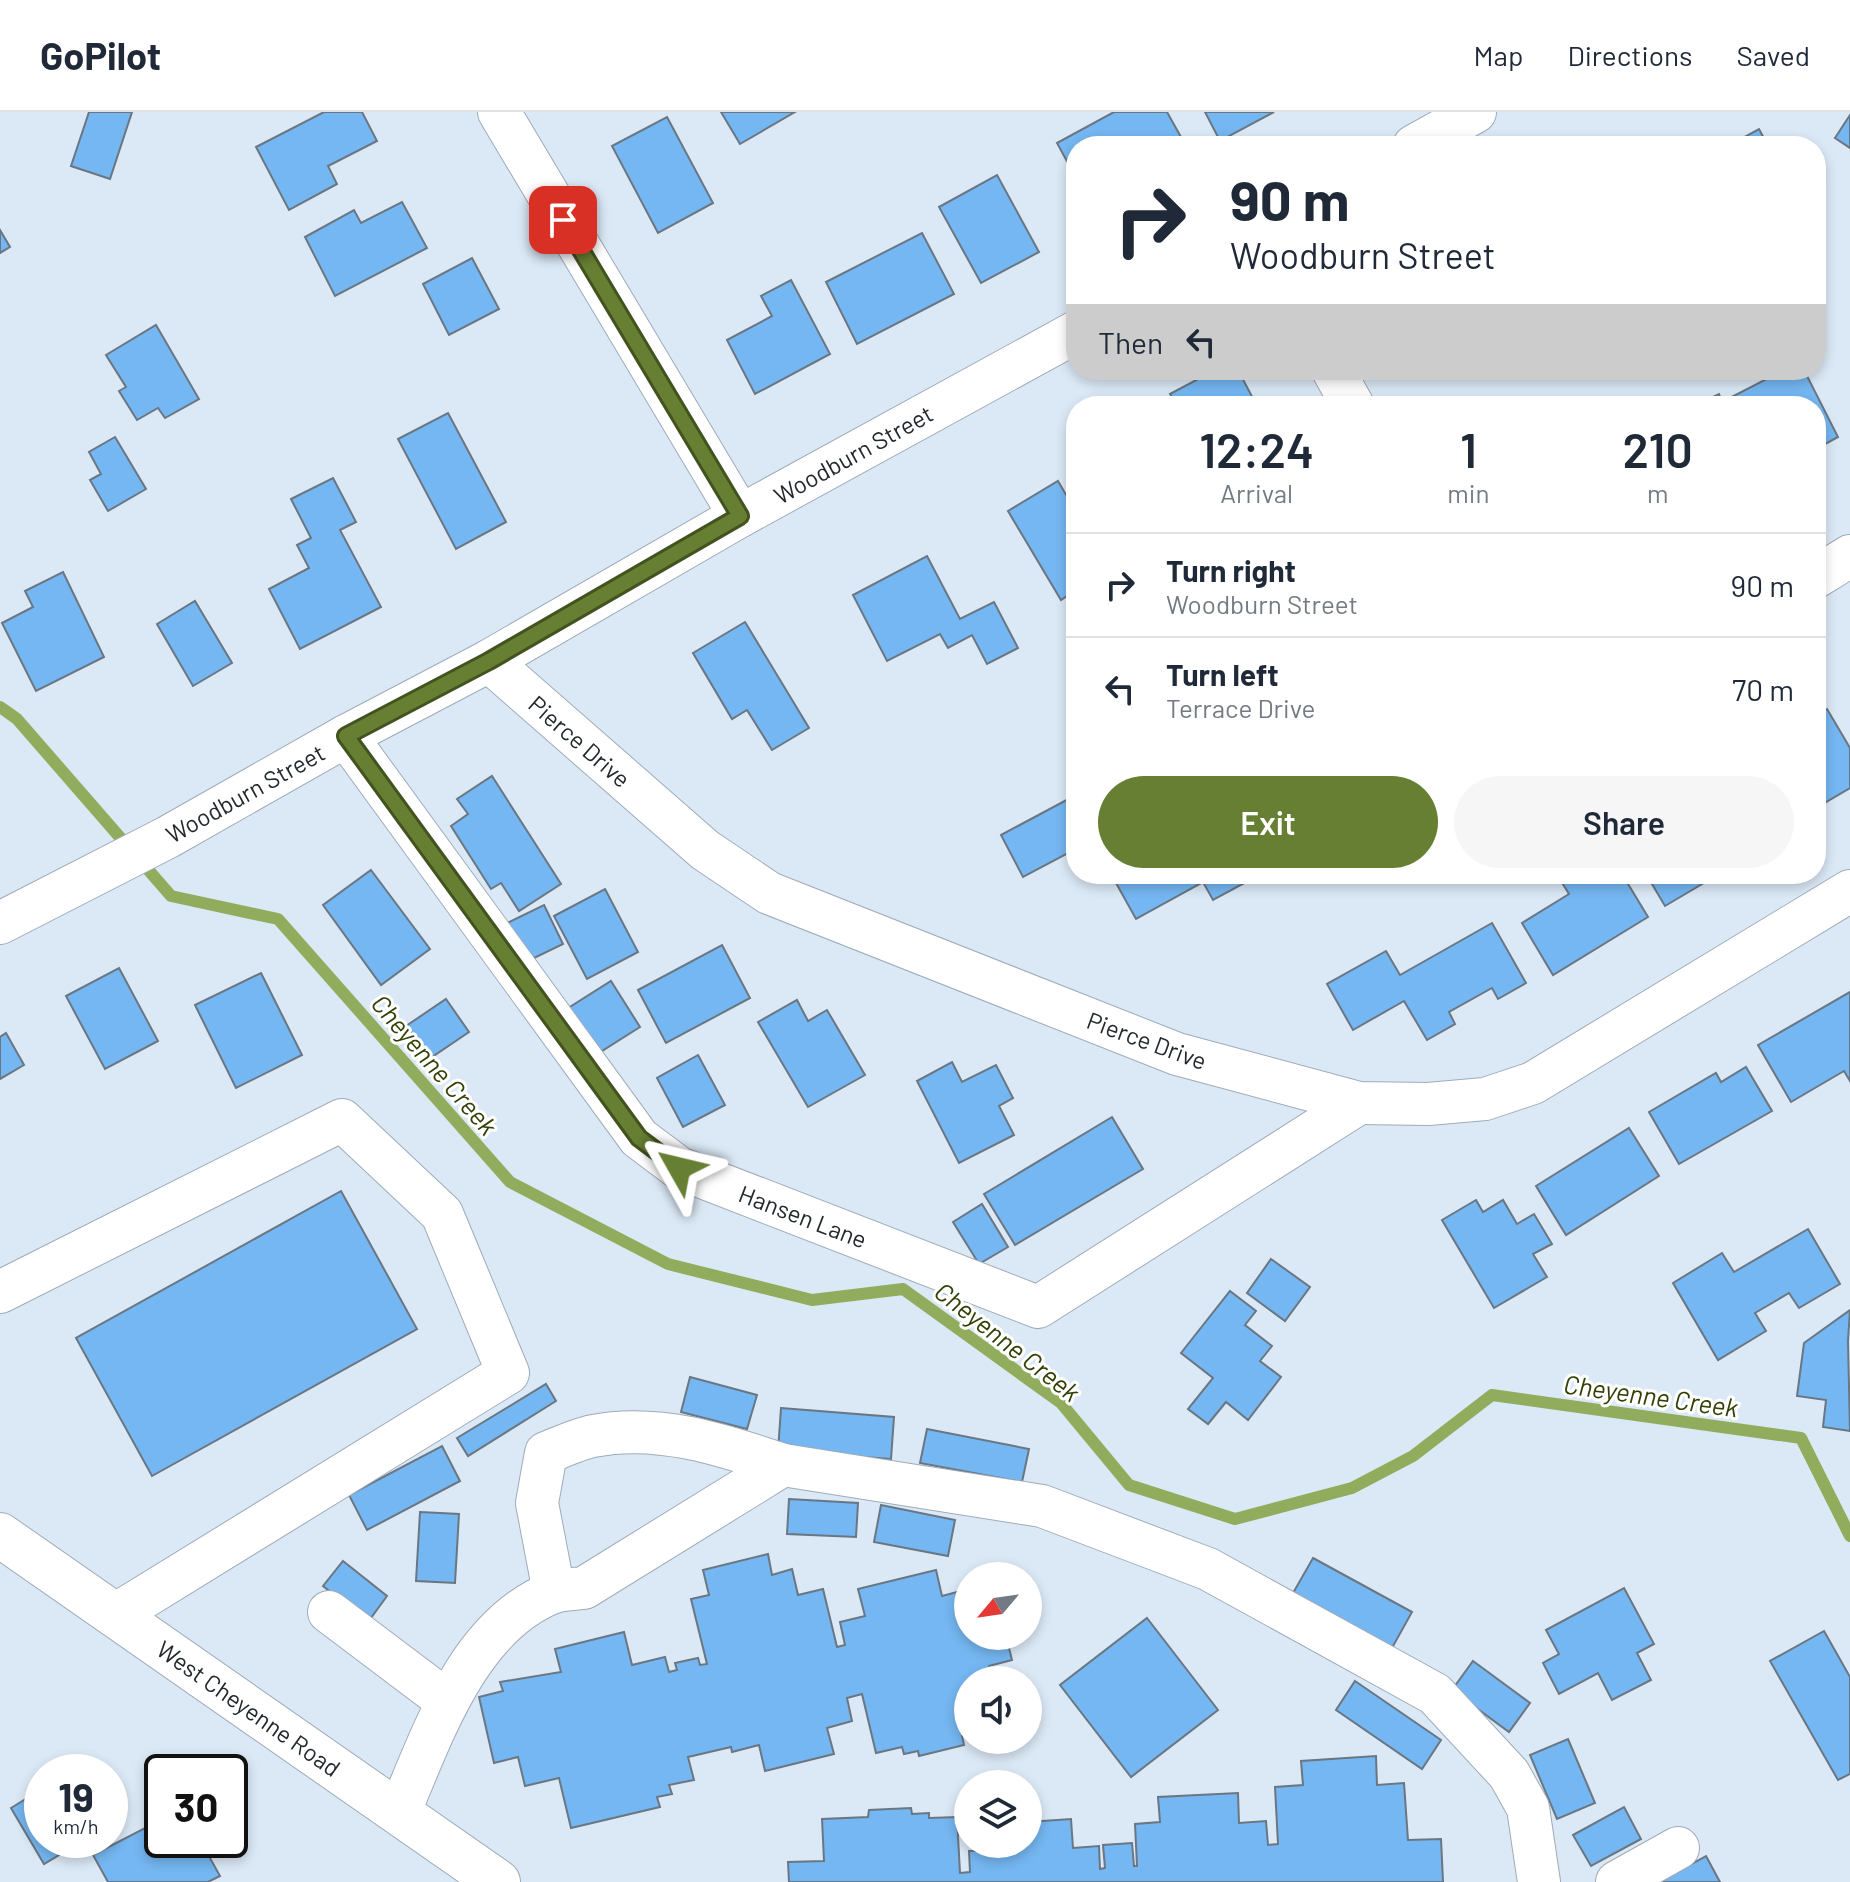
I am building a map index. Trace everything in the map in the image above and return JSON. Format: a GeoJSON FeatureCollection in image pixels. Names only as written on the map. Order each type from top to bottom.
{"type":"FeatureCollection","features":[{"type":"Feature","properties":{"kind":"main road","name":"West Cheyenne Road"},"geometry":{"type":"LineString","coordinates":[[0,1535],[498,1882]]}},
{"type":"Feature","properties":{"kind":"street"},"geometry":{"type":"LineString","coordinates":[[499,112],[740,516]]}},
{"type":"Feature","properties":{"kind":"street"},"geometry":{"type":"LineString","coordinates":[[1432,136],[1475,112]]}},
{"type":"Feature","properties":{"kind":"street","name":"Woodburn Street"},"geometry":{"type":"LineString","coordinates":[[0,923],[168,837],[346,736],[489,661],[740,516],[1066,337]]}},
{"type":"Feature","properties":{"kind":"street"},"geometry":{"type":"LineString","coordinates":[[1826,571],[1850,556]]}},
{"type":"Feature","properties":{"kind":"street","name":"Pierce Drive"},"geometry":{"type":"LineString","coordinates":[[489,661],[705,850],[769,893],[1177,1054],[1359,1103],[1428,1104],[1485,1099],[1533,1083],[1850,891]]}},
{"type":"Feature","properties":{"kind":"street","name":"Hansen Lane"},"geometry":{"type":"LineString","coordinates":[[346,736],[639,1138],[679,1168],[1038,1307],[1359,1103]]}},
{"type":"Feature","properties":{"kind":"street"},"geometry":{"type":"LineString","coordinates":[[0,1292],[342,1120],[442,1214],[508,1373],[115,1615]]}},
{"type":"Feature","properties":{"kind":"street"},"geometry":{"type":"LineString","coordinates":[[554,1592],[537,1503],[546,1453],[594,1436],[653,1434],[716,1442],[783,1465],[1042,1506],[1208,1569],[1435,1694],[1509,1774],[1528,1808],[1539,1882]]}},
{"type":"Feature","properties":{"kind":"street"},"geometry":{"type":"LineString","coordinates":[[399,1813],[447,1701],[500,1626],[554,1592],[584,1588],[783,1465]]}},
{"type":"Feature","properties":{"kind":"street"},"geometry":{"type":"LineString","coordinates":[[329,1612],[447,1701]]}},
{"type":"Feature","properties":{"kind":"street"},"geometry":{"type":"LineString","coordinates":[[1617,1882],[1678,1848]]}},
{"type":"Feature","properties":{"kind":"building"},"geometry":{"type":"Polygon","coordinates":[[[89,112],[132,112],[110,179],[71,166],[89,112]]]}},
{"type":"Feature","properties":{"kind":"building"},"geometry":{"type":"Polygon","coordinates":[[[324,112],[362,112],[377,141],[328,166],[337,184],[289,210],[256,147],[324,112]]]}},
{"type":"Feature","properties":{"kind":"building"},"geometry":{"type":"Polygon","coordinates":[[[721,112],[795,112],[740,144],[721,112]]]}},
{"type":"Feature","properties":{"kind":"building"},"geometry":{"type":"Polygon","coordinates":[[[1114,112],[1167,112],[1180,136],[1070,136],[1114,112]]]}},
{"type":"Feature","properties":{"kind":"building"},"geometry":{"type":"Polygon","coordinates":[[[1205,112],[1274,112],[1229,136],[1217,136],[1205,112]]]}},
{"type":"Feature","properties":{"kind":"building"},"geometry":{"type":"Polygon","coordinates":[[[1850,115],[1850,148],[1835,138],[1850,115]]]}},
{"type":"Feature","properties":{"kind":"building"},"geometry":{"type":"Polygon","coordinates":[[[667,117],[713,203],[658,233],[612,146],[667,117]]]}},
{"type":"Feature","properties":{"kind":"building"},"geometry":{"type":"Polygon","coordinates":[[[1759,129],[1763,136],[1746,136],[1759,129]]]}},
{"type":"Feature","properties":{"kind":"building"},"geometry":{"type":"Polygon","coordinates":[[[1066,138],[1066,160],[1057,143],[1066,138]]]}},
{"type":"Feature","properties":{"kind":"building"},"geometry":{"type":"Polygon","coordinates":[[[997,175],[1039,252],[981,283],[939,207],[997,175]]]}},
{"type":"Feature","properties":{"kind":"building"},"geometry":{"type":"Polygon","coordinates":[[[402,202],[427,248],[335,296],[305,237],[354,210],[361,223],[402,202]]]}},
{"type":"Feature","properties":{"kind":"building"},"geometry":{"type":"Polygon","coordinates":[[[0,230],[10,247],[0,253],[0,230]]]}},
{"type":"Feature","properties":{"kind":"building"},"geometry":{"type":"Polygon","coordinates":[[[922,233],[954,294],[857,344],[826,282],[922,233]]]}},
{"type":"Feature","properties":{"kind":"building"},"geometry":{"type":"Polygon","coordinates":[[[472,258],[499,309],[449,335],[423,284],[472,258]]]}},
{"type":"Feature","properties":{"kind":"building"},"geometry":{"type":"Polygon","coordinates":[[[791,280],[830,354],[755,394],[727,340],[772,316],[761,296],[791,280]]]}},
{"type":"Feature","properties":{"kind":"building"},"geometry":{"type":"Polygon","coordinates":[[[156,325],[199,399],[165,418],[158,408],[137,420],[119,391],[126,387],[106,355],[156,325]]]}},
{"type":"Feature","properties":{"kind":"building"},"geometry":{"type":"Polygon","coordinates":[[[1196,380],[1243,380],[1252,396],[1171,396],[1196,380]]]}},
{"type":"Feature","properties":{"kind":"building"},"geometry":{"type":"Polygon","coordinates":[[[1765,380],[1809,380],[1817,396],[1734,396],[1765,380]]]}},
{"type":"Feature","properties":{"kind":"building"},"geometry":{"type":"Polygon","coordinates":[[[448,413],[506,522],[456,549],[398,439],[448,413]]]}},
{"type":"Feature","properties":{"kind":"building"},"geometry":{"type":"Polygon","coordinates":[[[1826,413],[1838,437],[1826,444],[1826,413]]]}},
{"type":"Feature","properties":{"kind":"building"},"geometry":{"type":"Polygon","coordinates":[[[115,437],[146,489],[108,511],[90,480],[101,474],[89,452],[115,437]]]}},
{"type":"Feature","properties":{"kind":"building"},"geometry":{"type":"Polygon","coordinates":[[[333,478],[356,522],[340,530],[381,607],[300,649],[269,589],[309,568],[297,545],[311,538],[291,499],[333,478]]]}},
{"type":"Feature","properties":{"kind":"building"},"geometry":{"type":"Polygon","coordinates":[[[1058,481],[1066,495],[1066,597],[1061,600],[1008,511],[1058,481]]]}},
{"type":"Feature","properties":{"kind":"building"},"geometry":{"type":"Polygon","coordinates":[[[927,556],[960,619],[994,602],[1018,648],[987,664],[972,635],[948,648],[940,634],[887,661],[853,595],[927,556]]]}},
{"type":"Feature","properties":{"kind":"building"},"geometry":{"type":"Polygon","coordinates":[[[63,572],[104,657],[36,691],[2,623],[33,607],[25,591],[63,572]]]}},
{"type":"Feature","properties":{"kind":"building"},"geometry":{"type":"Polygon","coordinates":[[[195,601],[232,663],[193,686],[157,624],[195,601]]]}},
{"type":"Feature","properties":{"kind":"building"},"geometry":{"type":"Polygon","coordinates":[[[745,622],[809,728],[772,750],[747,710],[732,719],[693,653],[745,622]]]}},
{"type":"Feature","properties":{"kind":"building"},"geometry":{"type":"Polygon","coordinates":[[[1826,710],[1850,748],[1850,788],[1826,802],[1826,710]]]}},
{"type":"Feature","properties":{"kind":"building"},"geometry":{"type":"Polygon","coordinates":[[[492,776],[561,884],[519,911],[501,883],[491,889],[451,826],[468,814],[457,799],[492,776]]]}},
{"type":"Feature","properties":{"kind":"building"},"geometry":{"type":"Polygon","coordinates":[[[1066,800],[1066,854],[1023,877],[1001,835],[1066,800]]]}},
{"type":"Feature","properties":{"kind":"building"},"geometry":{"type":"Polygon","coordinates":[[[371,870],[430,949],[381,985],[323,905],[371,870]]]}},
{"type":"Feature","properties":{"kind":"building"},"geometry":{"type":"Polygon","coordinates":[[[1117,884],[1199,884],[1136,919],[1117,884]]]}},
{"type":"Feature","properties":{"kind":"building"},"geometry":{"type":"Polygon","coordinates":[[[1204,884],[1243,884],[1213,900],[1204,884]]]}},
{"type":"Feature","properties":{"kind":"building"},"geometry":{"type":"Polygon","coordinates":[[[1563,884],[1628,884],[1648,917],[1553,975],[1522,923],[1569,894],[1563,884]]]}},
{"type":"Feature","properties":{"kind":"building"},"geometry":{"type":"Polygon","coordinates":[[[1652,884],[1702,884],[1665,906],[1652,884]]]}},
{"type":"Feature","properties":{"kind":"building"},"geometry":{"type":"Polygon","coordinates":[[[605,889],[638,952],[587,979],[554,916],[605,889]]]}},
{"type":"Feature","properties":{"kind":"building"},"geometry":{"type":"Polygon","coordinates":[[[544,905],[563,944],[526,962],[507,923],[544,905]]]}},
{"type":"Feature","properties":{"kind":"building"},"geometry":{"type":"Polygon","coordinates":[[[1492,923],[1526,983],[1498,999],[1492,988],[1449,1012],[1455,1024],[1427,1040],[1404,1001],[1353,1030],[1327,984],[1386,951],[1400,975],[1492,923]]]}},
{"type":"Feature","properties":{"kind":"building"},"geometry":{"type":"Polygon","coordinates":[[[722,945],[750,998],[666,1043],[638,990],[722,945]]]}},
{"type":"Feature","properties":{"kind":"building"},"geometry":{"type":"Polygon","coordinates":[[[119,968],[158,1041],[105,1069],[66,996],[119,968]]]}},
{"type":"Feature","properties":{"kind":"building"},"geometry":{"type":"Polygon","coordinates":[[[261,973],[302,1055],[236,1088],[195,1005],[261,973]]]}},
{"type":"Feature","properties":{"kind":"building"},"geometry":{"type":"Polygon","coordinates":[[[611,981],[640,1027],[594,1056],[565,1010],[611,981]]]}},
{"type":"Feature","properties":{"kind":"building"},"geometry":{"type":"Polygon","coordinates":[[[1850,992],[1850,1081],[1844,1071],[1791,1102],[1758,1045],[1850,992]]]}},
{"type":"Feature","properties":{"kind":"building"},"geometry":{"type":"Polygon","coordinates":[[[446,999],[469,1032],[429,1059],[406,1026],[446,999]]]}},
{"type":"Feature","properties":{"kind":"building"},"geometry":{"type":"Polygon","coordinates":[[[797,1000],[808,1021],[827,1010],[865,1075],[808,1107],[758,1022],[797,1000]]]}},
{"type":"Feature","properties":{"kind":"building"},"geometry":{"type":"Polygon","coordinates":[[[6,1033],[24,1065],[0,1079],[0,1037],[6,1033]]]}},
{"type":"Feature","properties":{"kind":"building"},"geometry":{"type":"Polygon","coordinates":[[[698,1055],[725,1105],[683,1127],[657,1078],[698,1055]]]}},
{"type":"Feature","properties":{"kind":"building"},"geometry":{"type":"Polygon","coordinates":[[[952,1062],[962,1082],[996,1065],[1013,1098],[999,1106],[1014,1135],[959,1163],[917,1081],[952,1062]]]}},
{"type":"Feature","properties":{"kind":"building"},"geometry":{"type":"Polygon","coordinates":[[[1746,1067],[1772,1111],[1679,1164],[1649,1112],[1716,1073],[1721,1082],[1746,1067]]]}},
{"type":"Feature","properties":{"kind":"building"},"geometry":{"type":"Polygon","coordinates":[[[1112,1117],[1143,1169],[1015,1245],[984,1194],[1112,1117]]]}},
{"type":"Feature","properties":{"kind":"building"},"geometry":{"type":"Polygon","coordinates":[[[1629,1128],[1659,1176],[1566,1235],[1536,1186],[1629,1128]]]}},
{"type":"Feature","properties":{"kind":"building"},"geometry":{"type":"Polygon","coordinates":[[[341,1191],[417,1329],[152,1476],[76,1338],[341,1191]]]}},
{"type":"Feature","properties":{"kind":"building"},"geometry":{"type":"Polygon","coordinates":[[[1476,1200],[1483,1212],[1503,1200],[1517,1224],[1534,1214],[1552,1244],[1533,1254],[1547,1277],[1494,1308],[1442,1220],[1476,1200]]]}},
{"type":"Feature","properties":{"kind":"building"},"geometry":{"type":"Polygon","coordinates":[[[982,1204],[1008,1247],[979,1264],[953,1222],[982,1204]]]}},
{"type":"Feature","properties":{"kind":"building"},"geometry":{"type":"Polygon","coordinates":[[[1808,1229],[1840,1284],[1799,1308],[1789,1293],[1755,1313],[1766,1331],[1718,1360],[1673,1283],[1722,1253],[1734,1272],[1808,1229]]]}},
{"type":"Feature","properties":{"kind":"building"},"geometry":{"type":"Polygon","coordinates":[[[1271,1259],[1310,1287],[1285,1321],[1247,1293],[1271,1259]]]}},
{"type":"Feature","properties":{"kind":"building"},"geometry":{"type":"Polygon","coordinates":[[[1230,1291],[1256,1311],[1245,1325],[1272,1346],[1260,1361],[1281,1377],[1248,1420],[1226,1402],[1208,1424],[1188,1409],[1213,1378],[1181,1353],[1230,1291]]]}},
{"type":"Feature","properties":{"kind":"building"},"geometry":{"type":"Polygon","coordinates":[[[1850,1310],[1850,1431],[1823,1427],[1826,1400],[1797,1396],[1804,1343],[1850,1310]]]}},
{"type":"Feature","properties":{"kind":"building"},"geometry":{"type":"Polygon","coordinates":[[[690,1377],[757,1395],[747,1429],[681,1412],[690,1377]]]}},
{"type":"Feature","properties":{"kind":"building"},"geometry":{"type":"Polygon","coordinates":[[[546,1384],[556,1401],[468,1456],[457,1438],[546,1384]]]}},
{"type":"Feature","properties":{"kind":"building"},"geometry":{"type":"Polygon","coordinates":[[[781,1408],[894,1417],[891,1459],[778,1451],[781,1408]]]}},
{"type":"Feature","properties":{"kind":"building"},"geometry":{"type":"Polygon","coordinates":[[[927,1429],[1029,1449],[1022,1482],[920,1463],[927,1429]]]}},
{"type":"Feature","properties":{"kind":"building"},"geometry":{"type":"Polygon","coordinates":[[[442,1446],[460,1481],[367,1530],[349,1495],[442,1446]]]}},
{"type":"Feature","properties":{"kind":"building"},"geometry":{"type":"Polygon","coordinates":[[[789,1499],[858,1503],[856,1537],[787,1534],[789,1499]]]}},
{"type":"Feature","properties":{"kind":"building"},"geometry":{"type":"Polygon","coordinates":[[[881,1505],[955,1520],[948,1556],[874,1542],[881,1505]]]}},
{"type":"Feature","properties":{"kind":"building"},"geometry":{"type":"Polygon","coordinates":[[[420,1512],[459,1514],[455,1583],[416,1581],[420,1512]]]}},
{"type":"Feature","properties":{"kind":"building"},"geometry":{"type":"Polygon","coordinates":[[[768,1554],[772,1575],[792,1569],[798,1595],[823,1589],[837,1647],[845,1645],[840,1622],[865,1616],[858,1589],[936,1570],[942,1596],[954,1593],[954,1650],[1010,1650],[1012,1660],[989,1666],[954,1666],[954,1747],[919,1756],[918,1751],[904,1754],[902,1747],[876,1753],[862,1694],[847,1698],[852,1721],[827,1728],[834,1754],[765,1771],[759,1745],[732,1752],[731,1747],[688,1757],[694,1780],[669,1785],[672,1794],[657,1797],[660,1807],[571,1828],[559,1778],[525,1786],[518,1757],[494,1763],[479,1697],[503,1691],[500,1682],[561,1672],[555,1649],[624,1632],[632,1665],[665,1657],[669,1672],[677,1670],[675,1663],[698,1658],[700,1665],[707,1664],[691,1599],[709,1595],[703,1570],[768,1554]]]}},
{"type":"Feature","properties":{"kind":"building"},"geometry":{"type":"Polygon","coordinates":[[[1313,1558],[1412,1612],[1392,1648],[1293,1593],[1313,1558]]]}},
{"type":"Feature","properties":{"kind":"building"},"geometry":{"type":"Polygon","coordinates":[[[343,1561],[387,1596],[368,1622],[323,1586],[343,1561]]]}},
{"type":"Feature","properties":{"kind":"building"},"geometry":{"type":"Polygon","coordinates":[[[1624,1588],[1654,1644],[1637,1653],[1651,1680],[1612,1700],[1598,1673],[1559,1694],[1543,1663],[1559,1654],[1546,1630],[1624,1588]]]}},
{"type":"Feature","properties":{"kind":"building"},"geometry":{"type":"Polygon","coordinates":[[[1147,1618],[1218,1710],[1131,1777],[1060,1685],[1147,1618]]]}},
{"type":"Feature","properties":{"kind":"building"},"geometry":{"type":"Polygon","coordinates":[[[1824,1631],[1850,1677],[1850,1774],[1838,1780],[1770,1661],[1824,1631]]]}},
{"type":"Feature","properties":{"kind":"building"},"geometry":{"type":"Polygon","coordinates":[[[1473,1661],[1530,1703],[1509,1732],[1452,1690],[1473,1661]]]}},
{"type":"Feature","properties":{"kind":"building"},"geometry":{"type":"Polygon","coordinates":[[[1355,1681],[1441,1740],[1422,1769],[1336,1710],[1355,1681]]]}},
{"type":"Feature","properties":{"kind":"building"},"geometry":{"type":"Polygon","coordinates":[[[1568,1739],[1595,1803],[1557,1819],[1530,1755],[1568,1739]]]}},
{"type":"Feature","properties":{"kind":"building"},"geometry":{"type":"Polygon","coordinates":[[[1376,1756],[1377,1785],[1404,1783],[1408,1840],[1441,1839],[1443,1882],[789,1882],[788,1862],[824,1861],[822,1819],[868,1817],[869,1810],[911,1808],[912,1814],[929,1813],[929,1818],[954,1817],[954,1858],[959,1858],[960,1873],[970,1872],[969,1858],[1042,1858],[1042,1821],[1071,1819],[1073,1848],[1099,1846],[1100,1869],[1105,1868],[1103,1845],[1132,1843],[1134,1866],[1137,1866],[1135,1824],[1160,1822],[1158,1797],[1238,1793],[1239,1823],[1266,1821],[1268,1845],[1278,1844],[1275,1787],[1303,1785],[1301,1761],[1376,1756]]]}},
{"type":"Feature","properties":{"kind":"building"},"geometry":{"type":"Polygon","coordinates":[[[24,1800],[24,1830],[11,1808],[24,1800]]]}},
{"type":"Feature","properties":{"kind":"building"},"geometry":{"type":"Polygon","coordinates":[[[1624,1807],[1641,1839],[1591,1866],[1573,1835],[1624,1807]]]}},
{"type":"Feature","properties":{"kind":"building"},"geometry":{"type":"Polygon","coordinates":[[[144,1829],[144,1858],[210,1858],[220,1876],[208,1882],[108,1882],[95,1858],[128,1858],[128,1837],[144,1829]]]}},
{"type":"Feature","properties":{"kind":"building"},"geometry":{"type":"Polygon","coordinates":[[[1706,1856],[1720,1882],[1659,1882],[1706,1856]]]}},
{"type":"Feature","properties":{"kind":"building"},"geometry":{"type":"Polygon","coordinates":[[[40,1858],[54,1858],[44,1864],[40,1858]]]}},
{"type":"Feature","properties":{"kind":"waterway","name":"Cheyenne Creek"},"geometry":{"type":"LineString","coordinates":[[0,707],[17,719],[171,896],[278,919],[510,1182],[668,1264],[812,1300],[903,1289],[1061,1403],[1129,1485],[1235,1519],[1352,1488],[1413,1456],[1492,1395],[1801,1438],[1850,1536]]}},
{"type":"Feature","properties":{"kind":"route"},"geometry":{"type":"LineString","coordinates":[[563,220],[740,516],[489,661],[346,736],[639,1138],[679,1168]]}}]}
